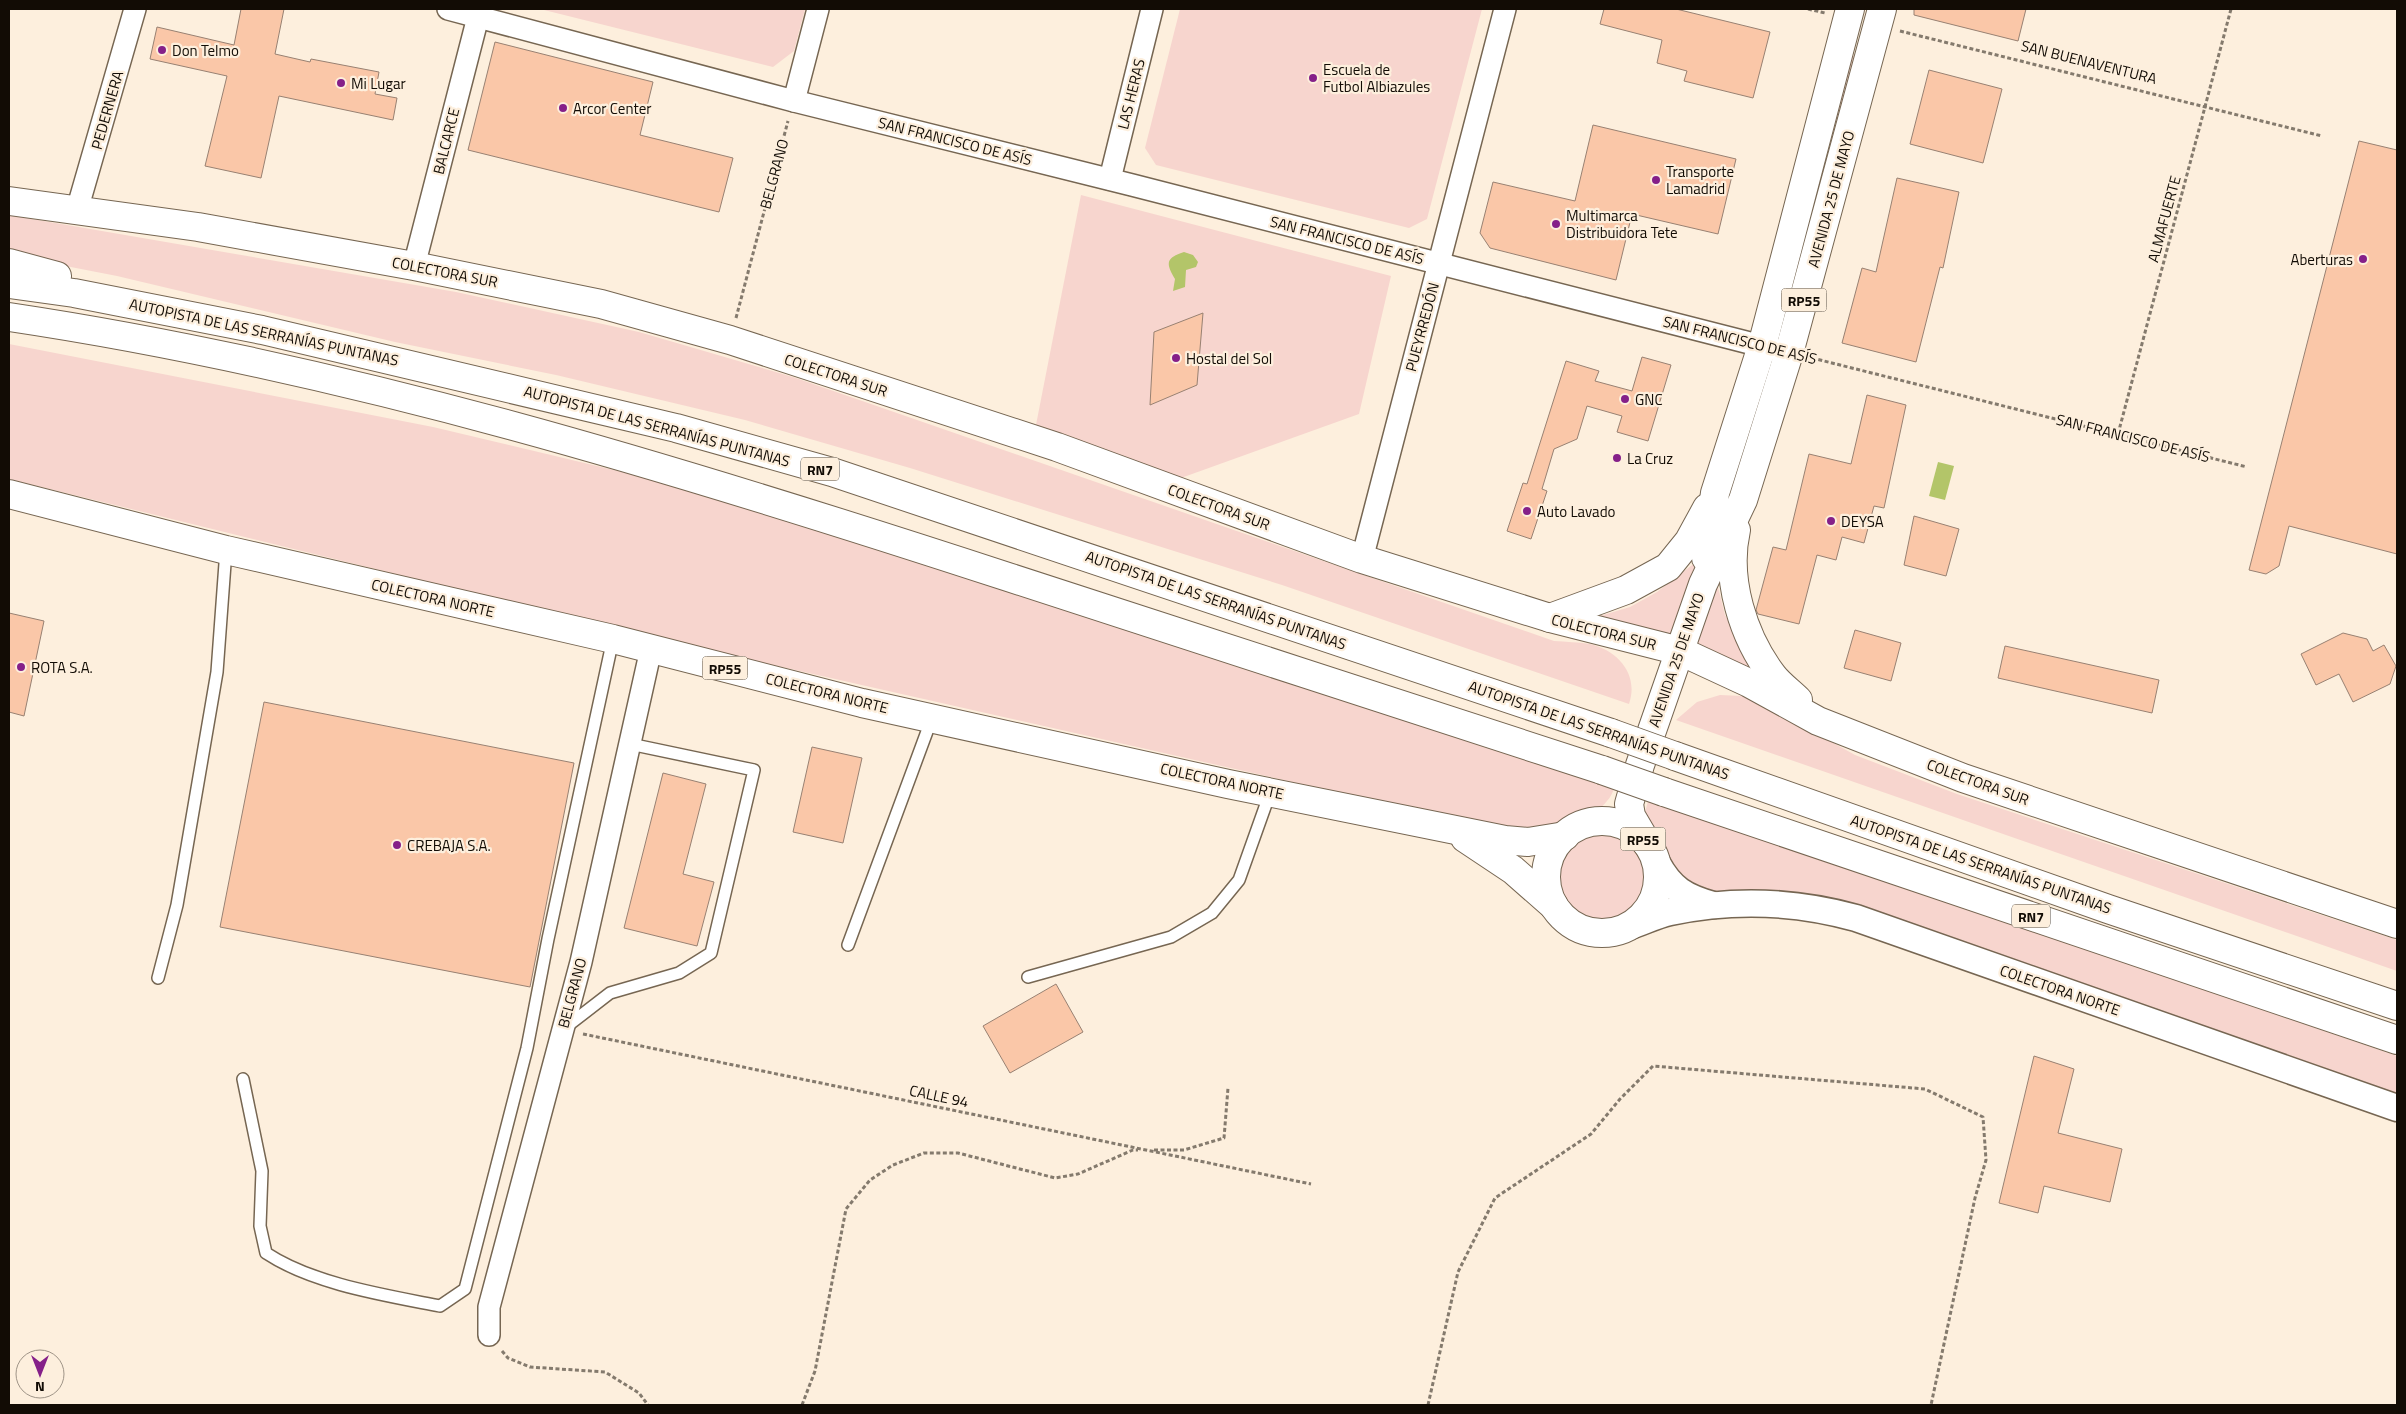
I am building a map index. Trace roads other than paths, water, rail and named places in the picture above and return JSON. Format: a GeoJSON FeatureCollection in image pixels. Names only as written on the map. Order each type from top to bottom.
{"type":"FeatureCollection","features":[{"type":"Feature","properties":{"kind":"main road","name":"AVENIDA 25 DE MAYO"},"geometry":{"type":"LineString","coordinates":[[1703,584],[1715,494],[1762,346],[1849,14]]}},
{"type":"Feature","properties":{"kind":"main road","name":"AVENIDA 25 DE MAYO"},"geometry":{"type":"LineString","coordinates":[[1652,854],[1632,816],[1629,804],[1640,765],[1703,584],[1743,500],[1789,353],[1880,17]]}},
{"type":"Feature","properties":{"kind":"main road","name":"COLECTORA SUR"},"geometry":{"type":"LineString","coordinates":[[9,201],[198,227],[414,266],[602,304],[730,340],[1057,447],[1362,559],[1550,618],[1680,651],[1749,683],[1818,721],[1963,778],[2397,924]]}},
{"type":"Feature","properties":{"kind":"main road"},"geometry":{"type":"LineString","coordinates":[[9,263],[337,346]]}},
{"type":"Feature","properties":{"kind":"main road","name":"AUTOPISTA DE LAS SERRANÍAS PUNTANAS"},"geometry":{"type":"LineString","coordinates":[[9,284],[185,313],[337,346],[676,428],[832,472],[1610,733],[2108,909],[2397,1006]]}},
{"type":"Feature","properties":{"kind":"main road","name":"AUTOPISTA DE LAS SERRANÍAS PUNTANAS"},"geometry":{"type":"LineString","coordinates":[[9,317],[135,337],[230,356],[435,406],[627,456],[793,506],[1602,770],[2397,1040]]}},
{"type":"Feature","properties":{"kind":"main road","name":"COLECTORA NORTE"},"geometry":{"type":"LineString","coordinates":[[9,494],[226,550],[613,639],[862,703],[1228,784],[1270,791],[1389,817],[1444,826],[1505,840],[1528,842],[1576,829]]}},
{"type":"Feature","properties":{"kind":"main road"},"geometry":{"type":"LineString","coordinates":[[1550,618],[1626,590],[1668,566],[1689,542],[1715,494]]}},
{"type":"Feature","properties":{"kind":"main road"},"geometry":{"type":"LineString","coordinates":[[1743,500],[1731,550],[1741,613],[1756,647],[1774,676],[1818,721]]}},
{"type":"Feature","properties":{"kind":"main road","name":"AVENIDA 25 DE MAYO"},"geometry":{"type":"LineString","coordinates":[[1576,829],[1608,812],[1619,802],[1640,765]]}},
{"type":"Feature","properties":{"kind":"main road","name":"RP55"},"geometry":{"type":"LineString","coordinates":[[1605,821],[1624,825],[1639,834],[1652,854],[1659,883],[1654,900],[1644,915],[1630,926],[1613,933],[1595,933],[1577,927],[1561,916],[1551,900],[1546,881],[1548,862],[1556,845],[1576,829],[1605,821]]}},
{"type":"Feature","properties":{"kind":"main road","name":"COLECTORA NORTE"},"geometry":{"type":"LineString","coordinates":[[1444,826],[1482,848],[1512,870],[1555,907]]}},
{"type":"Feature","properties":{"kind":"street","name":"PEDERNERA"},"geometry":{"type":"LineString","coordinates":[[77,210],[135,9]]}},
{"type":"Feature","properties":{"kind":"street","name":"SAN FRANCISCO DE ASÍS"},"geometry":{"type":"LineString","coordinates":[[448,9],[794,101],[1110,179],[1789,353]]}},
{"type":"Feature","properties":{"kind":"street"},"geometry":{"type":"LineString","coordinates":[[794,101],[818,9]]}},
{"type":"Feature","properties":{"kind":"street","name":"LAS HERAS"},"geometry":{"type":"LineString","coordinates":[[1110,179],[1152,9]]}},
{"type":"Feature","properties":{"kind":"street","name":"PUEYRREDÓN"},"geometry":{"type":"LineString","coordinates":[[1362,559],[1505,9]]}},
{"type":"Feature","properties":{"kind":"street","name":"BALCARCE"},"geometry":{"type":"LineString","coordinates":[[414,266],[478,17]]}},
{"type":"Feature","properties":{"kind":"street","name":"BELGRANO"},"geometry":{"type":"LineString","coordinates":[[489,1335],[489,1307],[581,962],[651,649]]}},
{"type":"Feature","properties":{"kind":"street","name":"COLECTORA NORTE"},"geometry":{"type":"LineString","coordinates":[[1652,854],[1662,872],[1688,898],[1716,906]]}},
{"type":"Feature","properties":{"kind":"street","name":"COLECTORA NORTE"},"geometry":{"type":"LineString","coordinates":[[1630,926],[1669,913],[1716,906],[1767,902],[1823,909],[1848,916],[2397,1108]]}},
{"type":"Feature","properties":{"kind":"lane"},"geometry":{"type":"LineString","coordinates":[[1849,14],[1880,17]]}},
{"type":"Feature","properties":{"kind":"lane"},"geometry":{"type":"LineString","coordinates":[[158,978],[177,905],[217,672],[226,550]]}},
{"type":"Feature","properties":{"kind":"lane"},"geometry":{"type":"LineString","coordinates":[[242,1079],[262,1171],[260,1226],[266,1252],[288,1267],[297,1270],[372,1292],[440,1306],[465,1289],[528,1048],[548,940],[613,639]]}},
{"type":"Feature","properties":{"kind":"lane"},"geometry":{"type":"LineString","coordinates":[[848,945],[932,718]]}},
{"type":"Feature","properties":{"kind":"lane"},"geometry":{"type":"LineString","coordinates":[[563,1030],[610,993],[679,973],[711,953],[754,770],[630,744]]}},
{"type":"Feature","properties":{"kind":"lane"},"geometry":{"type":"LineString","coordinates":[[1028,977],[1171,937],[1212,913],[1239,880],[1270,791]]}},
{"type":"Feature","properties":{"kind":"place","name":"Don Telmo"},"geometry":{"type":"Point","coordinates":[162,50]}},
{"type":"Feature","properties":{"kind":"place","name":"Escuela de Futbol Albiazules"},"geometry":{"type":"Point","coordinates":[1313,78]}},
{"type":"Feature","properties":{"kind":"place","name":"Mi Lugar"},"geometry":{"type":"Point","coordinates":[341,83]}},
{"type":"Feature","properties":{"kind":"place","name":"Arcor Center"},"geometry":{"type":"Point","coordinates":[563,108]}},
{"type":"Feature","properties":{"kind":"place","name":"Transporte Lamadrid"},"geometry":{"type":"Point","coordinates":[1656,180]}},
{"type":"Feature","properties":{"kind":"place","name":"Multimarca Distribuidora Tete"},"geometry":{"type":"Point","coordinates":[1556,224]}},
{"type":"Feature","properties":{"kind":"place","name":"Aberturas"},"geometry":{"type":"Point","coordinates":[2363,259]}},
{"type":"Feature","properties":{"kind":"place","name":"Hostal del Sol"},"geometry":{"type":"Point","coordinates":[1176,358]}},
{"type":"Feature","properties":{"kind":"place","name":"GNC"},"geometry":{"type":"Point","coordinates":[1625,399]}},
{"type":"Feature","properties":{"kind":"place","name":"La Cruz"},"geometry":{"type":"Point","coordinates":[1617,458]}},
{"type":"Feature","properties":{"kind":"place","name":"Auto Lavado"},"geometry":{"type":"Point","coordinates":[1527,511]}},
{"type":"Feature","properties":{"kind":"place","name":"DEYSA"},"geometry":{"type":"Point","coordinates":[1831,521]}},
{"type":"Feature","properties":{"kind":"place","name":"ROTA S.A."},"geometry":{"type":"Point","coordinates":[21,667]}},
{"type":"Feature","properties":{"kind":"place","name":"CREBAJA S.A."},"geometry":{"type":"Point","coordinates":[397,845]}}]}
